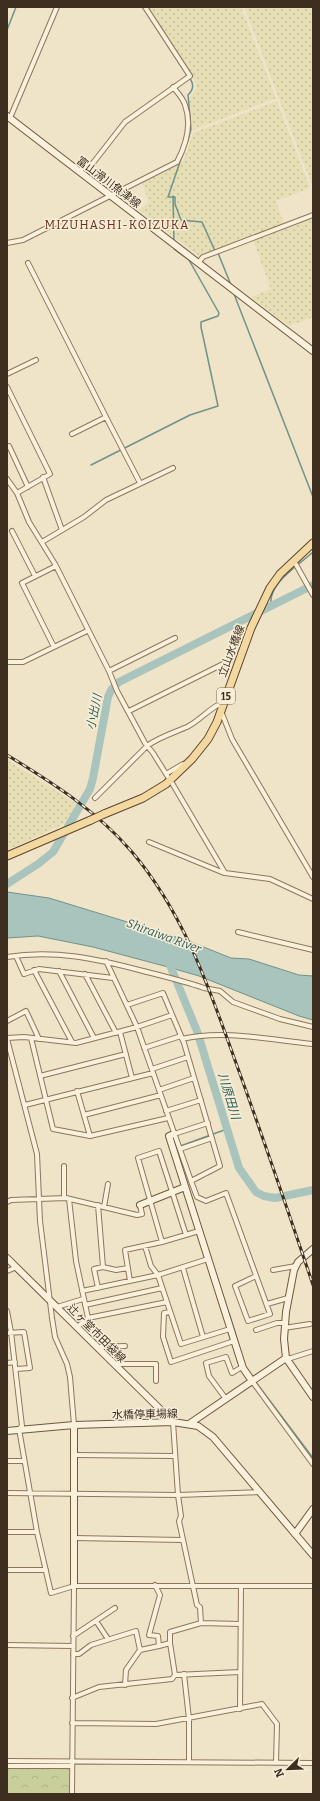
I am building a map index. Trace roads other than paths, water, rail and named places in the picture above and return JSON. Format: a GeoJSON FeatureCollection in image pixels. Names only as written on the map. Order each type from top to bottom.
{"type":"FeatureCollection","features":[{"type":"Feature","properties":{"kind":"main road","name":"富山滑川魚津線"},"geometry":{"type":"LineString","coordinates":[[8,117],[313,351]]}},
{"type":"Feature","properties":{"kind":"main road","name":"立山水橋線"},"geometry":{"type":"LineString","coordinates":[[7,856],[143,798],[160,788],[178,774],[208,739],[221,711],[251,628],[263,603],[280,574],[313,543]]}},
{"type":"Feature","properties":{"kind":"main road"},"geometry":{"type":"LineString","coordinates":[[174,1134],[169,1136],[185,1187],[242,1367],[252,1381]]}},
{"type":"Feature","properties":{"kind":"main road"},"geometry":{"type":"LineString","coordinates":[[140,1205],[185,1187]]}},
{"type":"Feature","properties":{"kind":"main road"},"geometry":{"type":"LineString","coordinates":[[313,1249],[296,1266],[288,1298],[284,1325],[286,1358],[313,1396]]}},
{"type":"Feature","properties":{"kind":"main road","name":"辻ヶ堂市田袋線"},"geometry":{"type":"LineString","coordinates":[[7,1258],[173,1422]]}},
{"type":"Feature","properties":{"kind":"main road","name":"水橋停車場線"},"geometry":{"type":"LineString","coordinates":[[7,1431],[74,1425],[173,1422],[189,1424],[286,1358]]}},
{"type":"Feature","properties":{"kind":"main road"},"geometry":{"type":"LineString","coordinates":[[189,1424],[198,1426],[212,1437],[313,1555]]}},
{"type":"Feature","properties":{"kind":"main road"},"geometry":{"type":"LineString","coordinates":[[74,1425],[74,1586]]}},
{"type":"Feature","properties":{"kind":"main road"},"geometry":{"type":"LineString","coordinates":[[295,1534],[313,1509]]}},
{"type":"Feature","properties":{"kind":"street"},"geometry":{"type":"LineString","coordinates":[[8,117],[57,7]]}},
{"type":"Feature","properties":{"kind":"street"},"geometry":{"type":"LineString","coordinates":[[78,171],[93,163],[125,122],[190,76],[146,7]]}},
{"type":"Feature","properties":{"kind":"street"},"geometry":{"type":"LineString","coordinates":[[7,243],[23,240],[177,162],[188,133],[188,127],[185,104],[173,87]]}},
{"type":"Feature","properties":{"kind":"street"},"geometry":{"type":"LineString","coordinates":[[198,263],[203,257],[313,215]]}},
{"type":"Feature","properties":{"kind":"street"},"geometry":{"type":"LineString","coordinates":[[28,263],[140,483]]}},
{"type":"Feature","properties":{"kind":"street"},"geometry":{"type":"LineString","coordinates":[[7,374],[36,360]]}},
{"type":"Feature","properties":{"kind":"street"},"geometry":{"type":"LineString","coordinates":[[7,387],[50,474],[17,493]]}},
{"type":"Feature","properties":{"kind":"street"},"geometry":{"type":"LineString","coordinates":[[72,434],[106,417]]}},
{"type":"Feature","properties":{"kind":"street"},"geometry":{"type":"LineString","coordinates":[[9,446],[28,487]]}},
{"type":"Feature","properties":{"kind":"street"},"geometry":{"type":"LineString","coordinates":[[42,542],[84,517],[106,500],[172,468]]}},
{"type":"Feature","properties":{"kind":"street"},"geometry":{"type":"LineString","coordinates":[[43,477],[62,530]]}},
{"type":"Feature","properties":{"kind":"street"},"geometry":{"type":"LineString","coordinates":[[7,479],[17,493],[29,522],[56,566],[109,671],[117,691],[147,746],[167,776],[192,759]]}},
{"type":"Feature","properties":{"kind":"street"},"geometry":{"type":"LineString","coordinates":[[12,531],[35,576]]}},
{"type":"Feature","properties":{"kind":"street"},"geometry":{"type":"LineString","coordinates":[[294,561],[313,595]]}},
{"type":"Feature","properties":{"kind":"street"},"geometry":{"type":"LineString","coordinates":[[54,647],[22,583],[56,566]]}},
{"type":"Feature","properties":{"kind":"street"},"geometry":{"type":"LineString","coordinates":[[7,662],[23,662],[88,630]]}},
{"type":"Feature","properties":{"kind":"street"},"geometry":{"type":"LineString","coordinates":[[109,671],[175,638]]}},
{"type":"Feature","properties":{"kind":"street"},"geometry":{"type":"LineString","coordinates":[[129,711],[229,661]]}},
{"type":"Feature","properties":{"kind":"street"},"geometry":{"type":"LineString","coordinates":[[95,798],[147,746],[156,739],[186,727],[200,719],[216,705],[224,702]]}},
{"type":"Feature","properties":{"kind":"street"},"geometry":{"type":"LineString","coordinates":[[221,711],[232,739],[313,877]]}},
{"type":"Feature","properties":{"kind":"street"},"geometry":{"type":"LineString","coordinates":[[172,783],[225,873]]}},
{"type":"Feature","properties":{"kind":"street"},"geometry":{"type":"LineString","coordinates":[[149,842],[225,873],[270,879],[313,899]]}},
{"type":"Feature","properties":{"kind":"street"},"geometry":{"type":"LineString","coordinates":[[238,932],[313,950]]}},
{"type":"Feature","properties":{"kind":"street"},"geometry":{"type":"LineString","coordinates":[[7,957],[39,954],[66,955],[83,956],[106,961],[216,990],[233,1002],[280,1019],[313,1027]]}},
{"type":"Feature","properties":{"kind":"street"},"geometry":{"type":"LineString","coordinates":[[16,956],[24,974],[39,969],[112,978]]}},
{"type":"Feature","properties":{"kind":"street"},"geometry":{"type":"LineString","coordinates":[[106,961],[112,978],[127,1005],[137,1028],[197,1197],[206,1201],[226,1193],[270,1314],[248,1321],[235,1286],[256,1276]]}},
{"type":"Feature","properties":{"kind":"street"},"geometry":{"type":"LineString","coordinates":[[34,970],[72,1043]]}},
{"type":"Feature","properties":{"kind":"street"},"geometry":{"type":"LineString","coordinates":[[59,971],[94,1038]]}},
{"type":"Feature","properties":{"kind":"street"},"geometry":{"type":"LineString","coordinates":[[85,974],[118,1033],[126,1054],[132,1078]]}},
{"type":"Feature","properties":{"kind":"street"},"geometry":{"type":"LineString","coordinates":[[127,1005],[163,994],[182,1038],[220,1166],[191,1181]]}},
{"type":"Feature","properties":{"kind":"street"},"geometry":{"type":"LineString","coordinates":[[7,1021],[26,1011],[39,1039]]}},
{"type":"Feature","properties":{"kind":"street"},"geometry":{"type":"LineString","coordinates":[[74,1425],[70,1377],[67,1364],[55,1337],[40,1221],[37,1154],[7,1039],[31,1038],[72,1043],[137,1028],[172,1015]]}},
{"type":"Feature","properties":{"kind":"street"},"geometry":{"type":"LineString","coordinates":[[144,1048],[182,1038],[203,1035],[222,1035],[313,1044]]}},
{"type":"Feature","properties":{"kind":"street"},"geometry":{"type":"LineString","coordinates":[[31,1038],[53,1129],[90,1136],[168,1118]]}},
{"type":"Feature","properties":{"kind":"street"},"geometry":{"type":"LineString","coordinates":[[40,1076],[126,1054]]}},
{"type":"Feature","properties":{"kind":"street"},"geometry":{"type":"LineString","coordinates":[[25,1105],[132,1078],[188,1057]]}},
{"type":"Feature","properties":{"kind":"street"},"geometry":{"type":"LineString","coordinates":[[159,1090],[194,1078]]}},
{"type":"Feature","properties":{"kind":"street"},"geometry":{"type":"LineString","coordinates":[[77,1092],[90,1136]]}},
{"type":"Feature","properties":{"kind":"street"},"geometry":{"type":"LineString","coordinates":[[84,1115],[161,1095]]}},
{"type":"Feature","properties":{"kind":"street"},"geometry":{"type":"LineString","coordinates":[[166,1111],[201,1100]]}},
{"type":"Feature","properties":{"kind":"street"},"geometry":{"type":"LineString","coordinates":[[174,1134],[208,1123]]}},
{"type":"Feature","properties":{"kind":"street"},"geometry":{"type":"LineString","coordinates":[[180,1149],[212,1138]]}},
{"type":"Feature","properties":{"kind":"street"},"geometry":{"type":"LineString","coordinates":[[162,1242],[138,1158],[159,1151],[186,1235]]}},
{"type":"Feature","properties":{"kind":"street"},"geometry":{"type":"LineString","coordinates":[[64,1166],[64,1198]]}},
{"type":"Feature","properties":{"kind":"street"},"geometry":{"type":"LineString","coordinates":[[104,1207],[108,1184]]}},
{"type":"Feature","properties":{"kind":"street"},"geometry":{"type":"LineString","coordinates":[[7,1202],[10,1200],[39,1198],[69,1198],[138,1215],[142,1214],[140,1205]]}},
{"type":"Feature","properties":{"kind":"street"},"geometry":{"type":"LineString","coordinates":[[69,1198],[73,1242],[83,1299],[88,1318]]}},
{"type":"Feature","properties":{"kind":"street"},"geometry":{"type":"LineString","coordinates":[[98,1205],[103,1267]]}},
{"type":"Feature","properties":{"kind":"street"},"geometry":{"type":"LineString","coordinates":[[130,1281],[125,1250],[162,1242],[199,1231]]}},
{"type":"Feature","properties":{"kind":"street"},"geometry":{"type":"LineString","coordinates":[[145,1246],[151,1266],[158,1275],[181,1344],[230,1329]]}},
{"type":"Feature","properties":{"kind":"street"},"geometry":{"type":"LineString","coordinates":[[82,1291],[158,1275],[208,1259]]}},
{"type":"Feature","properties":{"kind":"street"},"geometry":{"type":"LineString","coordinates":[[272,1270],[296,1266]]}},
{"type":"Feature","properties":{"kind":"street"},"geometry":{"type":"LineString","coordinates":[[7,1270],[17,1267]]}},
{"type":"Feature","properties":{"kind":"street"},"geometry":{"type":"LineString","coordinates":[[98,1288],[94,1269],[103,1267],[116,1270],[128,1268]]}},
{"type":"Feature","properties":{"kind":"street"},"geometry":{"type":"LineString","coordinates":[[183,1268],[203,1337]]}},
{"type":"Feature","properties":{"kind":"street"},"geometry":{"type":"LineString","coordinates":[[85,1305],[162,1288]]}},
{"type":"Feature","properties":{"kind":"street"},"geometry":{"type":"LineString","coordinates":[[267,1304],[288,1298]]}},
{"type":"Feature","properties":{"kind":"street"},"geometry":{"type":"LineString","coordinates":[[57,1307],[83,1299]]}},
{"type":"Feature","properties":{"kind":"street"},"geometry":{"type":"LineString","coordinates":[[77,1327],[88,1318],[167,1302]]}},
{"type":"Feature","properties":{"kind":"street"},"geometry":{"type":"LineString","coordinates":[[7,1311],[9,1332],[16,1369],[22,1426],[19,1430],[37,1532],[52,1593],[74,1586],[313,1586]]}},
{"type":"Feature","properties":{"kind":"street"},"geometry":{"type":"LineString","coordinates":[[170,1312],[164,1313],[164,1337],[171,1362],[234,1341]]}},
{"type":"Feature","properties":{"kind":"street"},"geometry":{"type":"LineString","coordinates":[[256,1330],[277,1323],[284,1325],[310,1324]]}},
{"type":"Feature","properties":{"kind":"street"},"geometry":{"type":"LineString","coordinates":[[9,1332],[24,1332],[30,1368],[16,1369]]}},
{"type":"Feature","properties":{"kind":"street"},"geometry":{"type":"LineString","coordinates":[[97,1347],[125,1346]]}},
{"type":"Feature","properties":{"kind":"street"},"geometry":{"type":"LineString","coordinates":[[286,1358],[291,1358],[313,1351]]}},
{"type":"Feature","properties":{"kind":"street"},"geometry":{"type":"LineString","coordinates":[[226,1400],[209,1376],[206,1363],[226,1357],[232,1373],[242,1367]]}},
{"type":"Feature","properties":{"kind":"street"},"geometry":{"type":"LineString","coordinates":[[7,1362],[15,1362]]}},
{"type":"Feature","properties":{"kind":"street"},"geometry":{"type":"LineString","coordinates":[[114,1364],[156,1364],[156,1380]]}},
{"type":"Feature","properties":{"kind":"street"},"geometry":{"type":"LineString","coordinates":[[252,1381],[313,1464]]}},
{"type":"Feature","properties":{"kind":"street"},"geometry":{"type":"LineString","coordinates":[[173,1422],[178,1495],[181,1516],[179,1521],[197,1605],[200,1606],[201,1623]]}},
{"type":"Feature","properties":{"kind":"street"},"geometry":{"type":"LineString","coordinates":[[74,1455],[175,1456]]}},
{"type":"Feature","properties":{"kind":"street"},"geometry":{"type":"LineString","coordinates":[[7,1461],[24,1461]]}},
{"type":"Feature","properties":{"kind":"street"},"geometry":{"type":"LineString","coordinates":[[7,1493],[178,1495],[260,1492]]}},
{"type":"Feature","properties":{"kind":"street"},"geometry":{"type":"LineString","coordinates":[[7,1532],[37,1532]]}},
{"type":"Feature","properties":{"kind":"street"},"geometry":{"type":"LineString","coordinates":[[74,1538],[182,1540]]}},
{"type":"Feature","properties":{"kind":"street"},"geometry":{"type":"LineString","coordinates":[[7,1570],[46,1570]]}},
{"type":"Feature","properties":{"kind":"street"},"geometry":{"type":"LineString","coordinates":[[155,1585],[160,1595],[149,1635],[158,1636],[159,1646]]}},
{"type":"Feature","properties":{"kind":"street"},"geometry":{"type":"LineString","coordinates":[[72,1794],[74,1586]]}},
{"type":"Feature","properties":{"kind":"street"},"geometry":{"type":"LineString","coordinates":[[240,1709],[241,1586]]}},
{"type":"Feature","properties":{"kind":"street"},"geometry":{"type":"LineString","coordinates":[[73,1636],[116,1608]]}},
{"type":"Feature","properties":{"kind":"street"},"geometry":{"type":"LineString","coordinates":[[96,1621],[108,1639]]}},
{"type":"Feature","properties":{"kind":"street"},"geometry":{"type":"LineString","coordinates":[[175,1675],[170,1644],[170,1632],[201,1623],[240,1624]]}},
{"type":"Feature","properties":{"kind":"street"},"geometry":{"type":"LineString","coordinates":[[73,1654],[79,1654],[92,1645],[108,1639],[136,1631],[140,1650]]}},
{"type":"Feature","properties":{"kind":"street"},"geometry":{"type":"LineString","coordinates":[[125,1685],[126,1670],[140,1650],[170,1644]]}},
{"type":"Feature","properties":{"kind":"street"},"geometry":{"type":"LineString","coordinates":[[7,1645],[73,1646]]}},
{"type":"Feature","properties":{"kind":"street"},"geometry":{"type":"LineString","coordinates":[[72,1698],[99,1687],[172,1679],[175,1675],[240,1672]]}},
{"type":"Feature","properties":{"kind":"street"},"geometry":{"type":"LineString","coordinates":[[184,1674],[190,1718],[189,1762]]}},
{"type":"Feature","properties":{"kind":"street"},"geometry":{"type":"LineString","coordinates":[[72,1723],[156,1724],[262,1704],[277,1724],[276,1762]]}},
{"type":"Feature","properties":{"kind":"street"},"geometry":{"type":"LineString","coordinates":[[7,1761],[72,1763]]}},
{"type":"Feature","properties":{"kind":"street"},"geometry":{"type":"LineString","coordinates":[[7,1766],[72,1763],[313,1763]]}},
{"type":"Feature","properties":{"kind":"water","name":"Shiraiwa River"},"geometry":{"type":"Polygon","coordinates":[[[7,892],[49,898],[186,940],[231,958],[249,959],[299,975],[313,976],[313,1020],[299,1016],[199,976],[168,967],[93,947],[38,936],[7,938],[7,892]]]}},
{"type":"Feature","properties":{"kind":"waterway"},"geometry":{"type":"LineString","coordinates":[[7,30],[16,7]]}},
{"type":"Feature","properties":{"kind":"waterway"},"geometry":{"type":"LineString","coordinates":[[188,140],[191,129],[188,95],[193,86],[189,77]]}},
{"type":"Feature","properties":{"kind":"waterway"},"geometry":{"type":"LineString","coordinates":[[182,156],[168,197],[175,197],[175,204],[181,220],[202,222],[215,251]]}},
{"type":"Feature","properties":{"kind":"waterway"},"geometry":{"type":"LineString","coordinates":[[173,196],[174,242]]}},
{"type":"Feature","properties":{"kind":"waterway"},"geometry":{"type":"LineString","coordinates":[[91,465],[190,415],[218,406],[201,322],[218,316],[219,313],[189,260],[174,249],[174,246]]}},
{"type":"Feature","properties":{"kind":"waterway"},"geometry":{"type":"LineString","coordinates":[[218,253],[231,285]]}},
{"type":"Feature","properties":{"kind":"waterway"},"geometry":{"type":"LineString","coordinates":[[234,294],[313,497]]}},
{"type":"Feature","properties":{"kind":"waterway"},"geometry":{"type":"LineString","coordinates":[[271,605],[271,597],[279,582],[313,552]]}},
{"type":"Feature","properties":{"kind":"waterway","name":"小出川"},"geometry":{"type":"LineString","coordinates":[[7,884],[38,864],[53,852],[90,789],[108,697],[111,690],[119,682],[313,585]]}},
{"type":"Feature","properties":{"kind":"waterway","name":"川原田川"},"geometry":{"type":"LineString","coordinates":[[167,958],[197,1031],[239,1168],[256,1192],[264,1196],[275,1198],[313,1190]]}},
{"type":"Feature","properties":{"kind":"waterway"},"geometry":{"type":"LineString","coordinates":[[175,1148],[227,1129]]}},
{"type":"Feature","properties":{"kind":"waterway"},"geometry":{"type":"LineString","coordinates":[[229,1313],[239,1346]]}},
{"type":"Feature","properties":{"kind":"waterway"},"geometry":{"type":"LineString","coordinates":[[255,1381],[313,1458]]}},
{"type":"Feature","properties":{"kind":"waterway"},"geometry":{"type":"LineString","coordinates":[[7,1763],[67,1764]]}},
{"type":"Feature","properties":{"kind":"railway"},"geometry":{"type":"LineString","coordinates":[[7,755],[58,787],[104,823],[132,852],[166,900],[181,926],[216,1007],[266,1146],[313,1285]]}},
{"type":"Feature","properties":{"kind":"district","name":"MIZUHASHI-KOIZUKA"},"geometry":{"type":"Point","coordinates":[117,225]}}]}
